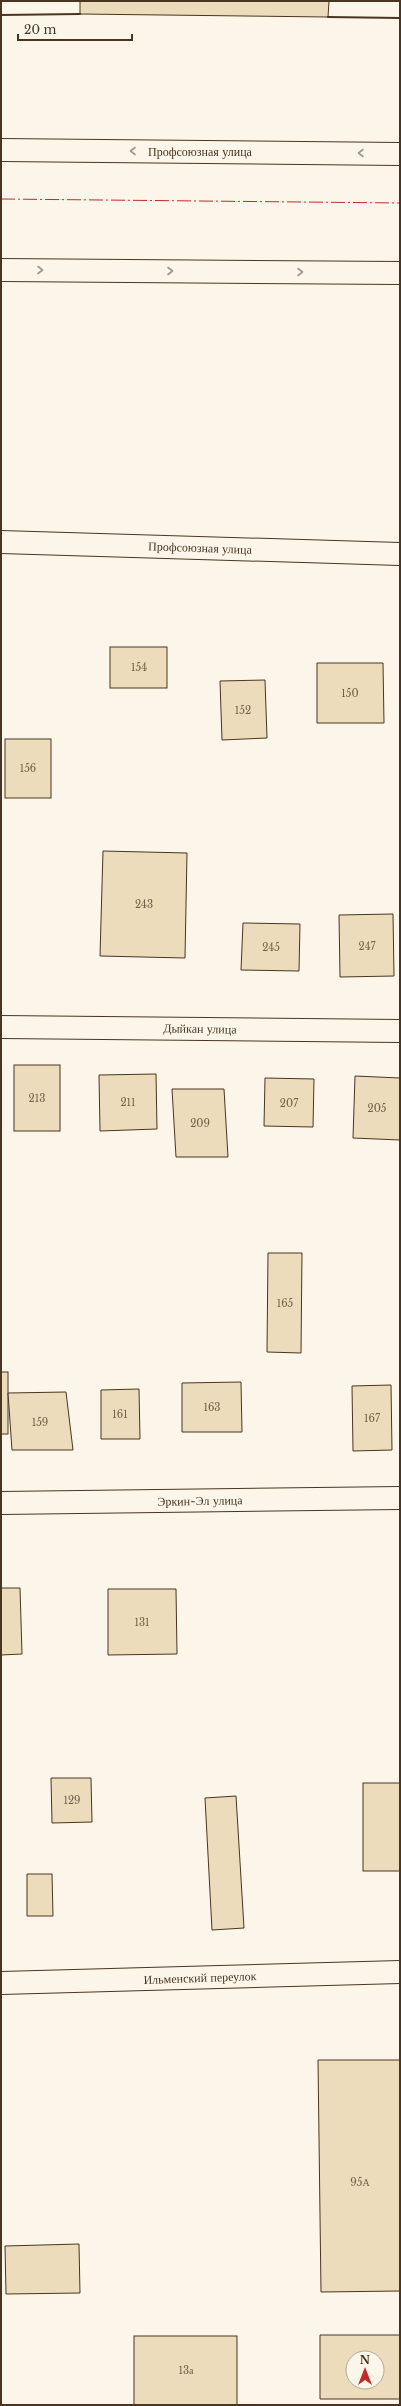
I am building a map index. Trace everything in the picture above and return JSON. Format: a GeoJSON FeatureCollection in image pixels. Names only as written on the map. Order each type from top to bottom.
{"type":"FeatureCollection","features":[{"type":"Feature","properties":{"kind":"street","name":"Профсоюзная улица"},"geometry":{"type":"LineString","coordinates":[[1,150],[400,154]]}},
{"type":"Feature","properties":{"kind":"street"},"geometry":{"type":"LineString","coordinates":[[1,270],[400,273]]}},
{"type":"Feature","properties":{"kind":"street","name":"Профсоюзная улица"},"geometry":{"type":"LineString","coordinates":[[1,542],[400,554]]}},
{"type":"Feature","properties":{"kind":"street","name":"Дыйкан улица"},"geometry":{"type":"LineString","coordinates":[[1,1027],[400,1030]]}},
{"type":"Feature","properties":{"kind":"street","name":"Эркин-Эл улица"},"geometry":{"type":"LineString","coordinates":[[1,1503],[400,1498]]}},
{"type":"Feature","properties":{"kind":"street","name":"Ильменский переулок"},"geometry":{"type":"LineString","coordinates":[[1,1983],[400,1972]]}},
{"type":"Feature","properties":{"kind":"building"},"geometry":{"type":"Polygon","coordinates":[[[80,1],[329,1],[328,17],[80,14],[80,1]]]}},
{"type":"Feature","properties":{"kind":"building"},"geometry":{"type":"Polygon","coordinates":[[[110,647],[167,647],[167,688],[110,688],[110,647]]]}},
{"type":"Feature","properties":{"kind":"building"},"geometry":{"type":"Polygon","coordinates":[[[317,663],[383,663],[384,723],[317,723],[317,663]]]}},
{"type":"Feature","properties":{"kind":"building"},"geometry":{"type":"Polygon","coordinates":[[[265,680],[267,738],[222,740],[220,681],[265,680]]]}},
{"type":"Feature","properties":{"kind":"building"},"geometry":{"type":"Polygon","coordinates":[[[5,739],[51,739],[51,798],[5,798],[5,739]]]}},
{"type":"Feature","properties":{"kind":"building"},"geometry":{"type":"Polygon","coordinates":[[[103,851],[187,853],[185,958],[100,956],[103,851]]]}},
{"type":"Feature","properties":{"kind":"building"},"geometry":{"type":"Polygon","coordinates":[[[393,914],[394,976],[340,977],[339,915],[393,914]]]}},
{"type":"Feature","properties":{"kind":"building"},"geometry":{"type":"Polygon","coordinates":[[[243,923],[300,924],[299,971],[241,970],[243,923]]]}},
{"type":"Feature","properties":{"kind":"building"},"geometry":{"type":"Polygon","coordinates":[[[14,1065],[60,1065],[60,1131],[14,1131],[14,1065]]]}},
{"type":"Feature","properties":{"kind":"building"},"geometry":{"type":"Polygon","coordinates":[[[156,1074],[157,1129],[100,1131],[99,1075],[156,1074]]]}},
{"type":"Feature","properties":{"kind":"building"},"geometry":{"type":"Polygon","coordinates":[[[355,1076],[400,1078],[400,1140],[353,1138],[355,1076]]]}},
{"type":"Feature","properties":{"kind":"building"},"geometry":{"type":"Polygon","coordinates":[[[265,1078],[314,1079],[313,1127],[264,1126],[265,1078]]]}},
{"type":"Feature","properties":{"kind":"building"},"geometry":{"type":"Polygon","coordinates":[[[172,1089],[224,1089],[228,1157],[176,1157],[172,1089]]]}},
{"type":"Feature","properties":{"kind":"building"},"geometry":{"type":"Polygon","coordinates":[[[268,1253],[302,1253],[301,1353],[267,1352],[268,1253]]]}},
{"type":"Feature","properties":{"kind":"building"},"geometry":{"type":"Polygon","coordinates":[[[1,1372],[8,1372],[8,1434],[1,1434],[1,1372]]]}},
{"type":"Feature","properties":{"kind":"building"},"geometry":{"type":"Polygon","coordinates":[[[241,1382],[242,1432],[182,1432],[182,1383],[241,1382]]]}},
{"type":"Feature","properties":{"kind":"building"},"geometry":{"type":"Polygon","coordinates":[[[391,1385],[392,1450],[353,1451],[352,1386],[391,1385]]]}},
{"type":"Feature","properties":{"kind":"building"},"geometry":{"type":"Polygon","coordinates":[[[139,1389],[140,1439],[101,1439],[101,1390],[139,1389]]]}},
{"type":"Feature","properties":{"kind":"building"},"geometry":{"type":"Polygon","coordinates":[[[66,1392],[73,1450],[12,1450],[8,1393],[66,1392]]]}},
{"type":"Feature","properties":{"kind":"building"},"geometry":{"type":"Polygon","coordinates":[[[1,1588],[20,1588],[22,1654],[1,1655],[1,1588]]]}},
{"type":"Feature","properties":{"kind":"building"},"geometry":{"type":"Polygon","coordinates":[[[108,1589],[176,1589],[177,1654],[108,1655],[108,1589]]]}},
{"type":"Feature","properties":{"kind":"building"},"geometry":{"type":"Polygon","coordinates":[[[51,1778],[91,1778],[92,1822],[52,1823],[51,1778]]]}},
{"type":"Feature","properties":{"kind":"building"},"geometry":{"type":"Polygon","coordinates":[[[363,1783],[400,1783],[400,1871],[363,1871],[363,1783]]]}},
{"type":"Feature","properties":{"kind":"building"},"geometry":{"type":"Polygon","coordinates":[[[236,1796],[244,1928],[212,1930],[205,1798],[236,1796]]]}},
{"type":"Feature","properties":{"kind":"building"},"geometry":{"type":"Polygon","coordinates":[[[27,1874],[52,1874],[53,1916],[27,1916],[27,1874]]]}},
{"type":"Feature","properties":{"kind":"building"},"geometry":{"type":"Polygon","coordinates":[[[318,2060],[400,2060],[400,2291],[321,2292],[318,2060]]]}},
{"type":"Feature","properties":{"kind":"building"},"geometry":{"type":"Polygon","coordinates":[[[79,2244],[80,2293],[6,2294],[5,2246],[79,2244]]]}},
{"type":"Feature","properties":{"kind":"building"},"geometry":{"type":"Polygon","coordinates":[[[320,2335],[400,2335],[400,2399],[320,2399],[320,2335]]]}},
{"type":"Feature","properties":{"kind":"building"},"geometry":{"type":"Polygon","coordinates":[[[134,2336],[237,2336],[237,2405],[134,2405],[134,2336]]]}},
{"type":"Feature","properties":{"kind":"wall"},"geometry":{"type":"LineString","coordinates":[[1,15],[80,14]]}},
{"type":"Feature","properties":{"kind":"wall"},"geometry":{"type":"LineString","coordinates":[[328,17],[400,18]]}},
{"type":"Feature","properties":{"kind":"power"},"geometry":{"type":"LineString","coordinates":[[1,199],[400,203]]}}]}
